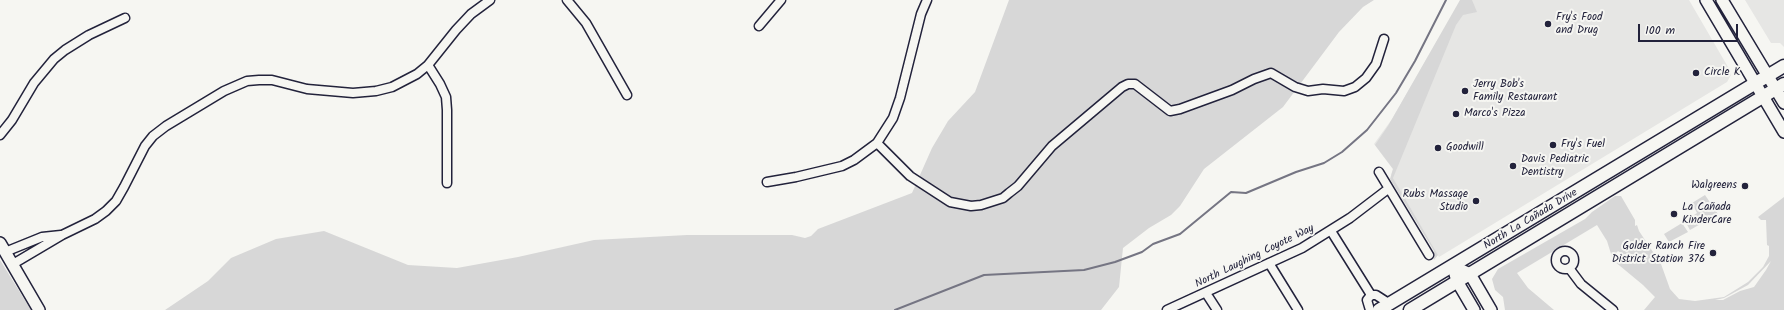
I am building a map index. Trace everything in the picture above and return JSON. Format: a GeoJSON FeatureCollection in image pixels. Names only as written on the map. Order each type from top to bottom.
{"type":"FeatureCollection","features":[{"type":"Feature","properties":{"kind":"main road"},"geometry":{"type":"LineString","coordinates":[[1706,0],[1784,132]]}},
{"type":"Feature","properties":{"kind":"main road"},"geometry":{"type":"LineString","coordinates":[[1722,0],[1768,76],[1780,87],[1784,103]]}},
{"type":"Feature","properties":{"kind":"main road","name":"North La Cañada Drive"},"geometry":{"type":"LineString","coordinates":[[1384,307],[1784,66]]}},
{"type":"Feature","properties":{"kind":"main road","name":"North La Cañada Drive"},"geometry":{"type":"LineString","coordinates":[[1410,310],[1780,87]]}},
{"type":"Feature","properties":{"kind":"main road"},"geometry":{"type":"LineString","coordinates":[[3,247],[39,310]]}},
{"type":"Feature","properties":{"kind":"main road"},"geometry":{"type":"LineString","coordinates":[[1453,266],[1470,274],[1491,310]]}},
{"type":"Feature","properties":{"kind":"main road"},"geometry":{"type":"LineString","coordinates":[[1453,266],[1457,281],[1474,310]]}},
{"type":"Feature","properties":{"kind":"street"},"geometry":{"type":"LineString","coordinates":[[12,264],[62,235],[95,219],[116,200],[145,146],[153,136],[166,126],[235,85],[247,81],[272,80],[320,90],[353,93],[368,92],[392,87],[405,81],[428,65],[456,30],[472,14],[490,0]]}},
{"type":"Feature","properties":{"kind":"street"},"geometry":{"type":"LineString","coordinates":[[567,0],[586,23],[627,95]]}},
{"type":"Feature","properties":{"kind":"street"},"geometry":{"type":"LineString","coordinates":[[759,26],[781,0]]}},
{"type":"Feature","properties":{"kind":"street"},"geometry":{"type":"LineString","coordinates":[[767,182],[842,166],[854,160],[877,143],[893,118],[900,98],[921,14],[927,0]]}},
{"type":"Feature","properties":{"kind":"street"},"geometry":{"type":"LineString","coordinates":[[0,136],[12,120],[34,83],[54,59],[65,50],[89,35],[125,18]]}},
{"type":"Feature","properties":{"kind":"street"},"geometry":{"type":"LineString","coordinates":[[877,143],[910,176],[950,202],[971,206],[981,205],[1003,198],[1018,186],[1052,146],[1122,87],[1128,84],[1135,84],[1170,110],[1180,109],[1232,90],[1254,78],[1270,73],[1295,87],[1308,91],[1323,89],[1344,91],[1355,87],[1366,78],[1376,64],[1384,39]]}},
{"type":"Feature","properties":{"kind":"street"},"geometry":{"type":"LineString","coordinates":[[428,65],[446,97],[447,183]]}},
{"type":"Feature","properties":{"kind":"street"},"geometry":{"type":"LineString","coordinates":[[1379,172],[1429,255]]}},
{"type":"Feature","properties":{"kind":"street","name":"North Laughing Coyote Way"},"geometry":{"type":"LineString","coordinates":[[1167,310],[1302,248],[1331,231],[1388,189]]}},
{"type":"Feature","properties":{"kind":"street"},"geometry":{"type":"LineString","coordinates":[[1331,231],[1371,295],[1376,295],[1384,307]]}},
{"type":"Feature","properties":{"kind":"street"},"geometry":{"type":"LineString","coordinates":[[3,247],[42,236],[62,235]]}},
{"type":"Feature","properties":{"kind":"street"},"geometry":{"type":"LineString","coordinates":[[1269,263],[1298,310]]}},
{"type":"Feature","properties":{"kind":"street"},"geometry":{"type":"LineString","coordinates":[[1569,268],[1581,284],[1613,310]]}},
{"type":"Feature","properties":{"kind":"street"},"geometry":{"type":"LineString","coordinates":[[1206,293],[1216,310]]}},
{"type":"Feature","properties":{"kind":"street"},"geometry":{"type":"LineString","coordinates":[[1370,310],[1367,300],[1371,295]]}},
{"type":"Feature","properties":{"kind":"shaded area"},"geometry":{"type":"Polygon","coordinates":[[[1009,0],[1374,0],[1363,7],[1339,32],[1283,107],[1204,169],[1180,206],[1171,215],[1149,228],[1123,248],[1119,287],[1101,310],[165,310],[208,281],[231,258],[276,239],[324,231],[408,265],[457,268],[518,257],[594,240],[687,235],[792,235],[805,238],[811,236],[818,229],[912,193],[932,148],[948,121],[975,92],[1009,0]]]}},
{"type":"Feature","properties":{"kind":"shaded area"},"geometry":{"type":"Polygon","coordinates":[[[1460,0],[1472,0],[1477,12],[1463,15],[1456,25],[1393,178],[1438,255],[1434,260],[1434,251],[1390,179],[1393,169],[1375,145],[1388,126],[1460,0]]]}},
{"type":"Feature","properties":{"kind":"shaded area"},"geometry":{"type":"Polygon","coordinates":[[[1464,0],[1689,0],[1728,67],[1731,75],[1727,82],[1439,257],[1391,175],[1393,169],[1374,144],[1392,119],[1437,41],[1464,0]]]}},
{"type":"Feature","properties":{"kind":"shaded area"},"geometry":{"type":"Polygon","coordinates":[[[1745,0],[1784,0],[1784,47],[1780,43],[1771,43],[1745,0]]]}},
{"type":"Feature","properties":{"kind":"shaded area"},"geometry":{"type":"Polygon","coordinates":[[[1705,195],[1718,214],[1690,230],[1685,221],[1697,213],[1692,203],[1705,195]]]}},
{"type":"Feature","properties":{"kind":"shaded area"},"geometry":{"type":"Polygon","coordinates":[[[1615,196],[1621,196],[1635,220],[1635,226],[1637,225],[1639,231],[1661,264],[1670,289],[1679,299],[1695,301],[1724,297],[1748,282],[1763,267],[1769,256],[1769,246],[1767,245],[1766,220],[1761,220],[1758,217],[1784,197],[1784,310],[1644,310],[1655,297],[1614,261],[1621,253],[1618,251],[1612,257],[1607,241],[1597,225],[1517,273],[1528,288],[1554,310],[1505,310],[1503,297],[1495,290],[1492,279],[1498,269],[1585,219],[1592,212],[1615,196]],[[1771,261],[1748,285],[1724,298],[1715,300],[1723,300],[1740,291],[1754,287],[1771,261]]]}},
{"type":"Feature","properties":{"kind":"shaded area"},"geometry":{"type":"Polygon","coordinates":[[[1682,223],[1688,232],[1669,242],[1664,234],[1682,223]]]}},
{"type":"Feature","properties":{"kind":"shaded area"},"geometry":{"type":"Polygon","coordinates":[[[0,260],[31,310],[0,310],[0,260]]]}},
{"type":"Feature","properties":{"kind":"waterway"},"geometry":{"type":"LineString","coordinates":[[895,310],[984,275],[1084,270],[1115,262],[1142,252],[1153,244],[1180,234],[1231,192],[1246,193],[1296,172],[1324,163],[1342,152],[1367,130],[1396,93],[1415,61],[1446,0]]}},
{"type":"Feature","properties":{"kind":"place","name":"Fry's Food and Drug"},"geometry":{"type":"Point","coordinates":[1548,24]}},
{"type":"Feature","properties":{"kind":"place","name":"Circle K"},"geometry":{"type":"Point","coordinates":[1696,73]}},
{"type":"Feature","properties":{"kind":"place","name":"Jerry Bob's Family Restaurant"},"geometry":{"type":"Point","coordinates":[1465,91]}},
{"type":"Feature","properties":{"kind":"place","name":"Marco's Pizza"},"geometry":{"type":"Point","coordinates":[1456,114]}},
{"type":"Feature","properties":{"kind":"place","name":"Fry's Fuel"},"geometry":{"type":"Point","coordinates":[1553,145]}},
{"type":"Feature","properties":{"kind":"place","name":"Goodwill"},"geometry":{"type":"Point","coordinates":[1438,148]}},
{"type":"Feature","properties":{"kind":"place","name":"Davis Pediatric Dentistry"},"geometry":{"type":"Point","coordinates":[1513,166]}},
{"type":"Feature","properties":{"kind":"place","name":"Walgreens"},"geometry":{"type":"Point","coordinates":[1745,186]}},
{"type":"Feature","properties":{"kind":"place","name":"Rubs Massage Studio"},"geometry":{"type":"Point","coordinates":[1476,201]}},
{"type":"Feature","properties":{"kind":"place","name":"La Cañada KinderCare"},"geometry":{"type":"Point","coordinates":[1674,214]}},
{"type":"Feature","properties":{"kind":"place","name":"Golder Ranch Fire District Station 376"},"geometry":{"type":"Point","coordinates":[1713,253]}}]}
